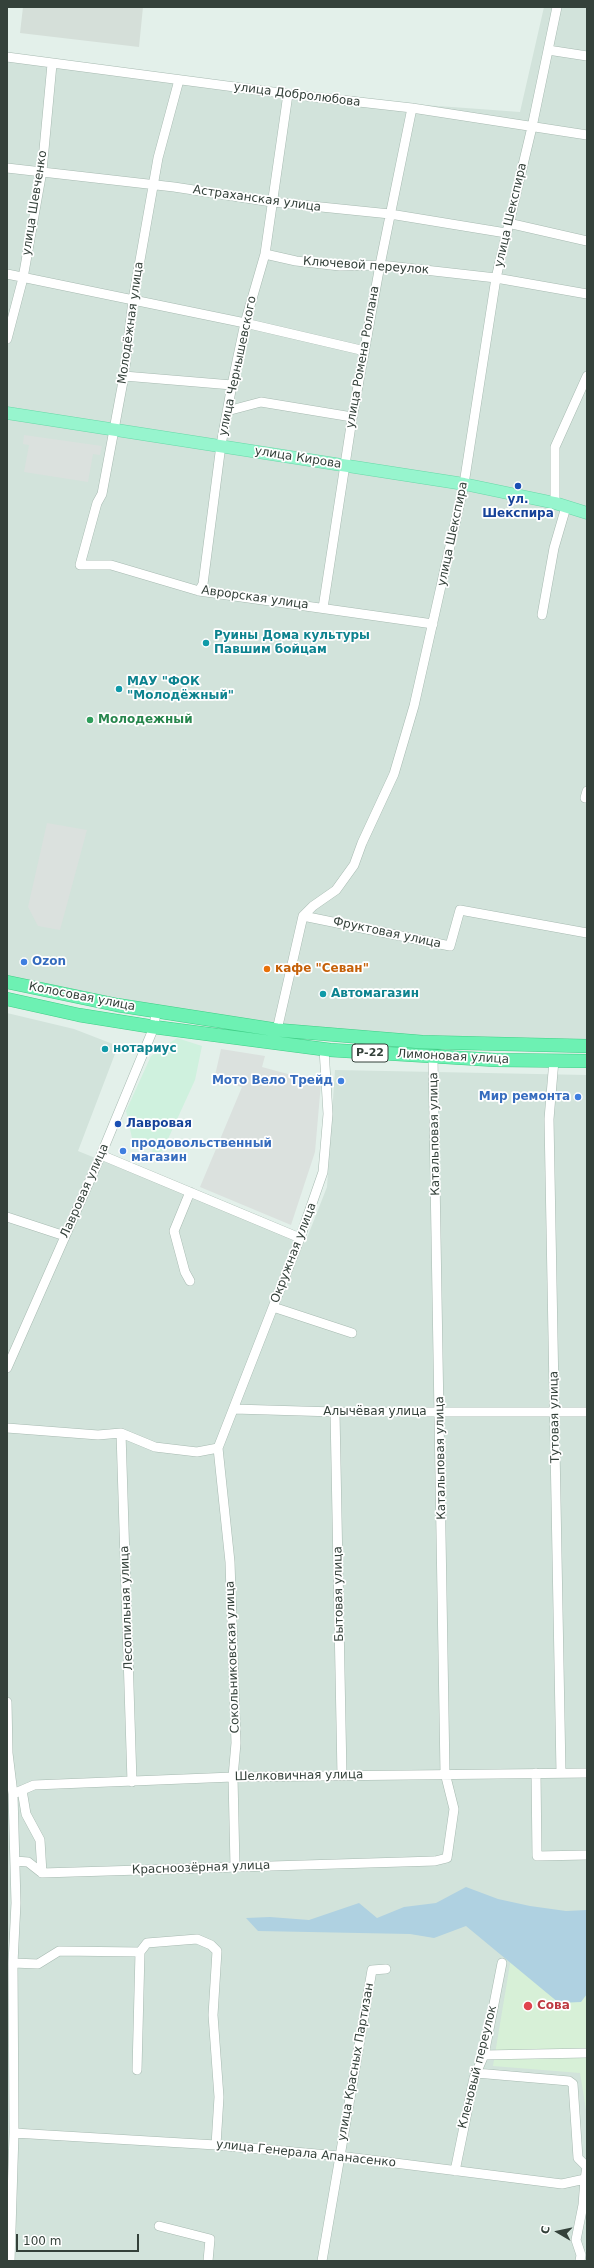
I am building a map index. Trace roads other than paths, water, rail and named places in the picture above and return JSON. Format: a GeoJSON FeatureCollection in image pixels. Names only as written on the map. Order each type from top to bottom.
{"type":"FeatureCollection","features":[{"type":"Feature","properties":{"kind":"highway","name":"Колосовая улица"},"geometry":{"type":"LineString","coordinates":[[7,982],[156,1012]]}},
{"type":"Feature","properties":{"kind":"highway","name":"Колосовая улица"},"geometry":{"type":"LineString","coordinates":[[7,999],[79,1015],[154,1026]]}},
{"type":"Feature","properties":{"kind":"highway","name":"Лимоновая улица"},"geometry":{"type":"LineString","coordinates":[[156,1012],[277,1030],[422,1042],[587,1046]]}},
{"type":"Feature","properties":{"kind":"highway","name":"Лимоновая улица"},"geometry":{"type":"LineString","coordinates":[[154,1026],[324,1049],[433,1057],[587,1061]]}},
{"type":"Feature","properties":{"kind":"main road","name":"улица Кирова"},"geometry":{"type":"LineString","coordinates":[[7,413],[221,445],[344,466],[464,484],[560,505],[587,513]]}},
{"type":"Feature","properties":{"kind":"street","name":"улица Шекспира"},"geometry":{"type":"LineString","coordinates":[[303,916],[313,906],[336,890],[354,864],[362,843],[394,774],[414,706],[464,484],[496,278],[532,127],[557,7]]}},
{"type":"Feature","properties":{"kind":"street"},"geometry":{"type":"LineString","coordinates":[[548,50],[587,56]]}},
{"type":"Feature","properties":{"kind":"street","name":"улица Добролюбова"},"geometry":{"type":"LineString","coordinates":[[7,57],[288,94],[412,108],[587,135]]}},
{"type":"Feature","properties":{"kind":"street","name":"улица Шевченко"},"geometry":{"type":"LineString","coordinates":[[7,339],[23,278],[42,171],[52,64]]}},
{"type":"Feature","properties":{"kind":"street","name":"Молодёжная улица"},"geometry":{"type":"LineString","coordinates":[[80,565],[97,503],[102,494],[124,376],[134,300],[158,158],[179,80]]}},
{"type":"Feature","properties":{"kind":"street","name":"улица Чернышевского"},"geometry":{"type":"LineString","coordinates":[[199,591],[203,584],[221,445],[232,385],[245,324],[265,254],[288,94]]}},
{"type":"Feature","properties":{"kind":"street","name":"улица Ромена Роллана"},"geometry":{"type":"LineString","coordinates":[[323,608],[352,416],[380,265],[412,108]]}},
{"type":"Feature","properties":{"kind":"street","name":"Астраханская улица"},"geometry":{"type":"LineString","coordinates":[[7,168],[42,171],[154,186],[174,187],[272,202],[390,214],[506,233]]}},
{"type":"Feature","properties":{"kind":"street"},"geometry":{"type":"LineString","coordinates":[[508,223],[587,241]]}},
{"type":"Feature","properties":{"kind":"street","name":"Ключевой переулок"},"geometry":{"type":"LineString","coordinates":[[265,254],[296,261],[340,266],[380,265],[496,278],[587,294]]}},
{"type":"Feature","properties":{"kind":"street"},"geometry":{"type":"LineString","coordinates":[[7,274],[134,300],[365,351]]}},
{"type":"Feature","properties":{"kind":"street"},"geometry":{"type":"LineString","coordinates":[[124,376],[232,385]]}},
{"type":"Feature","properties":{"kind":"street"},"geometry":{"type":"LineString","coordinates":[[542,615],[560,505],[555,447],[587,376]]}},
{"type":"Feature","properties":{"kind":"street"},"geometry":{"type":"LineString","coordinates":[[227,412],[261,402],[352,416]]}},
{"type":"Feature","properties":{"kind":"street","name":"Аврорская улица"},"geometry":{"type":"LineString","coordinates":[[80,565],[111,565],[199,591],[432,624]]}},
{"type":"Feature","properties":{"kind":"street","name":"Фруктовая улица"},"geometry":{"type":"LineString","coordinates":[[303,916],[450,946],[460,910],[587,933]]}},
{"type":"Feature","properties":{"kind":"street"},"geometry":{"type":"LineString","coordinates":[[277,1030],[303,916]]}},
{"type":"Feature","properties":{"kind":"street","name":"Лавровая улица"},"geometry":{"type":"LineString","coordinates":[[7,1368],[101,1155],[154,1026],[156,1012]]}},
{"type":"Feature","properties":{"kind":"street","name":"Окружная улица"},"geometry":{"type":"LineString","coordinates":[[218,1448],[300,1238],[323,1172],[328,1114],[324,1049]]}},
{"type":"Feature","properties":{"kind":"street","name":"Катальповая улица"},"geometry":{"type":"LineString","coordinates":[[433,1057],[441,1412],[446,1773],[454,1809],[447,1858]]}},
{"type":"Feature","properties":{"kind":"street","name":"Тутовая улица"},"geometry":{"type":"LineString","coordinates":[[554,1060],[549,1118],[560,1773]]}},
{"type":"Feature","properties":{"kind":"street"},"geometry":{"type":"LineString","coordinates":[[101,1155],[300,1238]]}},
{"type":"Feature","properties":{"kind":"street"},"geometry":{"type":"LineString","coordinates":[[190,1192],[174,1232],[184,1272],[190,1281]]}},
{"type":"Feature","properties":{"kind":"street"},"geometry":{"type":"LineString","coordinates":[[7,1217],[65,1236]]}},
{"type":"Feature","properties":{"kind":"street"},"geometry":{"type":"LineString","coordinates":[[273,1307],[352,1333]]}},
{"type":"Feature","properties":{"kind":"street","name":"Алычёвая улица"},"geometry":{"type":"LineString","coordinates":[[234,1410],[335,1412],[587,1412]]}},
{"type":"Feature","properties":{"kind":"street","name":"Бытовая улица"},"geometry":{"type":"LineString","coordinates":[[335,1412],[342,1776]]}},
{"type":"Feature","properties":{"kind":"street"},"geometry":{"type":"LineString","coordinates":[[7,1428],[98,1434],[121,1434],[155,1447],[197,1452],[218,1448]]}},
{"type":"Feature","properties":{"kind":"street","name":"Лесопильная улица"},"geometry":{"type":"LineString","coordinates":[[121,1434],[132,1782]]}},
{"type":"Feature","properties":{"kind":"street","name":"Сокольниковская улица"},"geometry":{"type":"LineString","coordinates":[[218,1448],[230,1562],[236,1743],[233,1777],[235,1867]]}},
{"type":"Feature","properties":{"kind":"street"},"geometry":{"type":"LineString","coordinates":[[7,1702],[7,1753],[26,1814],[40,1840],[42,1873]]}},
{"type":"Feature","properties":{"kind":"street","name":"Шелковичная улица"},"geometry":{"type":"LineString","coordinates":[[18,1792],[34,1785],[233,1777],[446,1773],[587,1773]]}},
{"type":"Feature","properties":{"kind":"street"},"geometry":{"type":"LineString","coordinates":[[536,1773],[537,1856],[587,1855]]}},
{"type":"Feature","properties":{"kind":"street"},"geometry":{"type":"LineString","coordinates":[[10,2261],[14,2133],[11,1964],[16,1903],[15,1861],[18,1792]]}},
{"type":"Feature","properties":{"kind":"street","name":"Красноозёрная улица"},"geometry":{"type":"LineString","coordinates":[[42,1873],[435,1861],[447,1858]]}},
{"type":"Feature","properties":{"kind":"street"},"geometry":{"type":"LineString","coordinates":[[15,1861],[28,1862],[42,1873]]}},
{"type":"Feature","properties":{"kind":"street"},"geometry":{"type":"LineString","coordinates":[[7,1908],[16,1903]]}},
{"type":"Feature","properties":{"kind":"street"},"geometry":{"type":"LineString","coordinates":[[138,2070],[140,1952],[147,1943],[198,1939],[211,1945],[217,1951],[213,2015],[219,2097],[216,2145]]}},
{"type":"Feature","properties":{"kind":"street"},"geometry":{"type":"LineString","coordinates":[[11,1964],[38,1964],[58,1951],[140,1952]]}},
{"type":"Feature","properties":{"kind":"street","name":"Кленовый переулок"},"geometry":{"type":"LineString","coordinates":[[455,2171],[476,2073],[484,2055],[502,1963]]}},
{"type":"Feature","properties":{"kind":"street","name":"улица Красных Партизан"},"geometry":{"type":"LineString","coordinates":[[322,2261],[372,1970],[386,1969]]}},
{"type":"Feature","properties":{"kind":"street"},"geometry":{"type":"LineString","coordinates":[[484,2055],[587,2053]]}},
{"type":"Feature","properties":{"kind":"street"},"geometry":{"type":"LineString","coordinates":[[476,2073],[569,2081],[573,2084],[578,2158],[587,2167],[583,2205],[576,2240],[581,2255],[580,2261]]}},
{"type":"Feature","properties":{"kind":"street","name":"улица Генерала Апанасенко"},"geometry":{"type":"LineString","coordinates":[[14,2133],[216,2145],[339,2156],[562,2184],[585,2179]]}},
{"type":"Feature","properties":{"kind":"street"},"geometry":{"type":"LineString","coordinates":[[7,2155],[13,2148]]}},
{"type":"Feature","properties":{"kind":"street"},"geometry":{"type":"LineString","coordinates":[[160,2226],[210,2239],[208,2261]]}},
{"type":"Feature","properties":{"kind":"place","name":"ул. Шекспира"},"geometry":{"type":"Point","coordinates":[518,486]}},
{"type":"Feature","properties":{"kind":"place","name":"Руины Дома культуры Павшим бойцам"},"geometry":{"type":"Point","coordinates":[206,643]}},
{"type":"Feature","properties":{"kind":"place","name":"МАУ \"ФОК \"Молодёжный\""},"geometry":{"type":"Point","coordinates":[119,689]}},
{"type":"Feature","properties":{"kind":"place","name":"Молодежный"},"geometry":{"type":"Point","coordinates":[90,720]}},
{"type":"Feature","properties":{"kind":"place","name":"Ozon"},"geometry":{"type":"Point","coordinates":[24,962]}},
{"type":"Feature","properties":{"kind":"place","name":"кафе \"Севан\""},"geometry":{"type":"Point","coordinates":[267,969]}},
{"type":"Feature","properties":{"kind":"place","name":"Автомагазин"},"geometry":{"type":"Point","coordinates":[323,994]}},
{"type":"Feature","properties":{"kind":"place","name":"нотариус"},"geometry":{"type":"Point","coordinates":[105,1049]}},
{"type":"Feature","properties":{"kind":"place","name":"Мото Вело Трейд"},"geometry":{"type":"Point","coordinates":[341,1081]}},
{"type":"Feature","properties":{"kind":"place","name":"Мир ремонта"},"geometry":{"type":"Point","coordinates":[578,1097]}},
{"type":"Feature","properties":{"kind":"place","name":"Лавровая"},"geometry":{"type":"Point","coordinates":[118,1124]}},
{"type":"Feature","properties":{"kind":"place","name":"продовольственный магазин"},"geometry":{"type":"Point","coordinates":[123,1151]}},
{"type":"Feature","properties":{"kind":"place","name":"Сова"},"geometry":{"type":"Point","coordinates":[528,2006]}}]}
